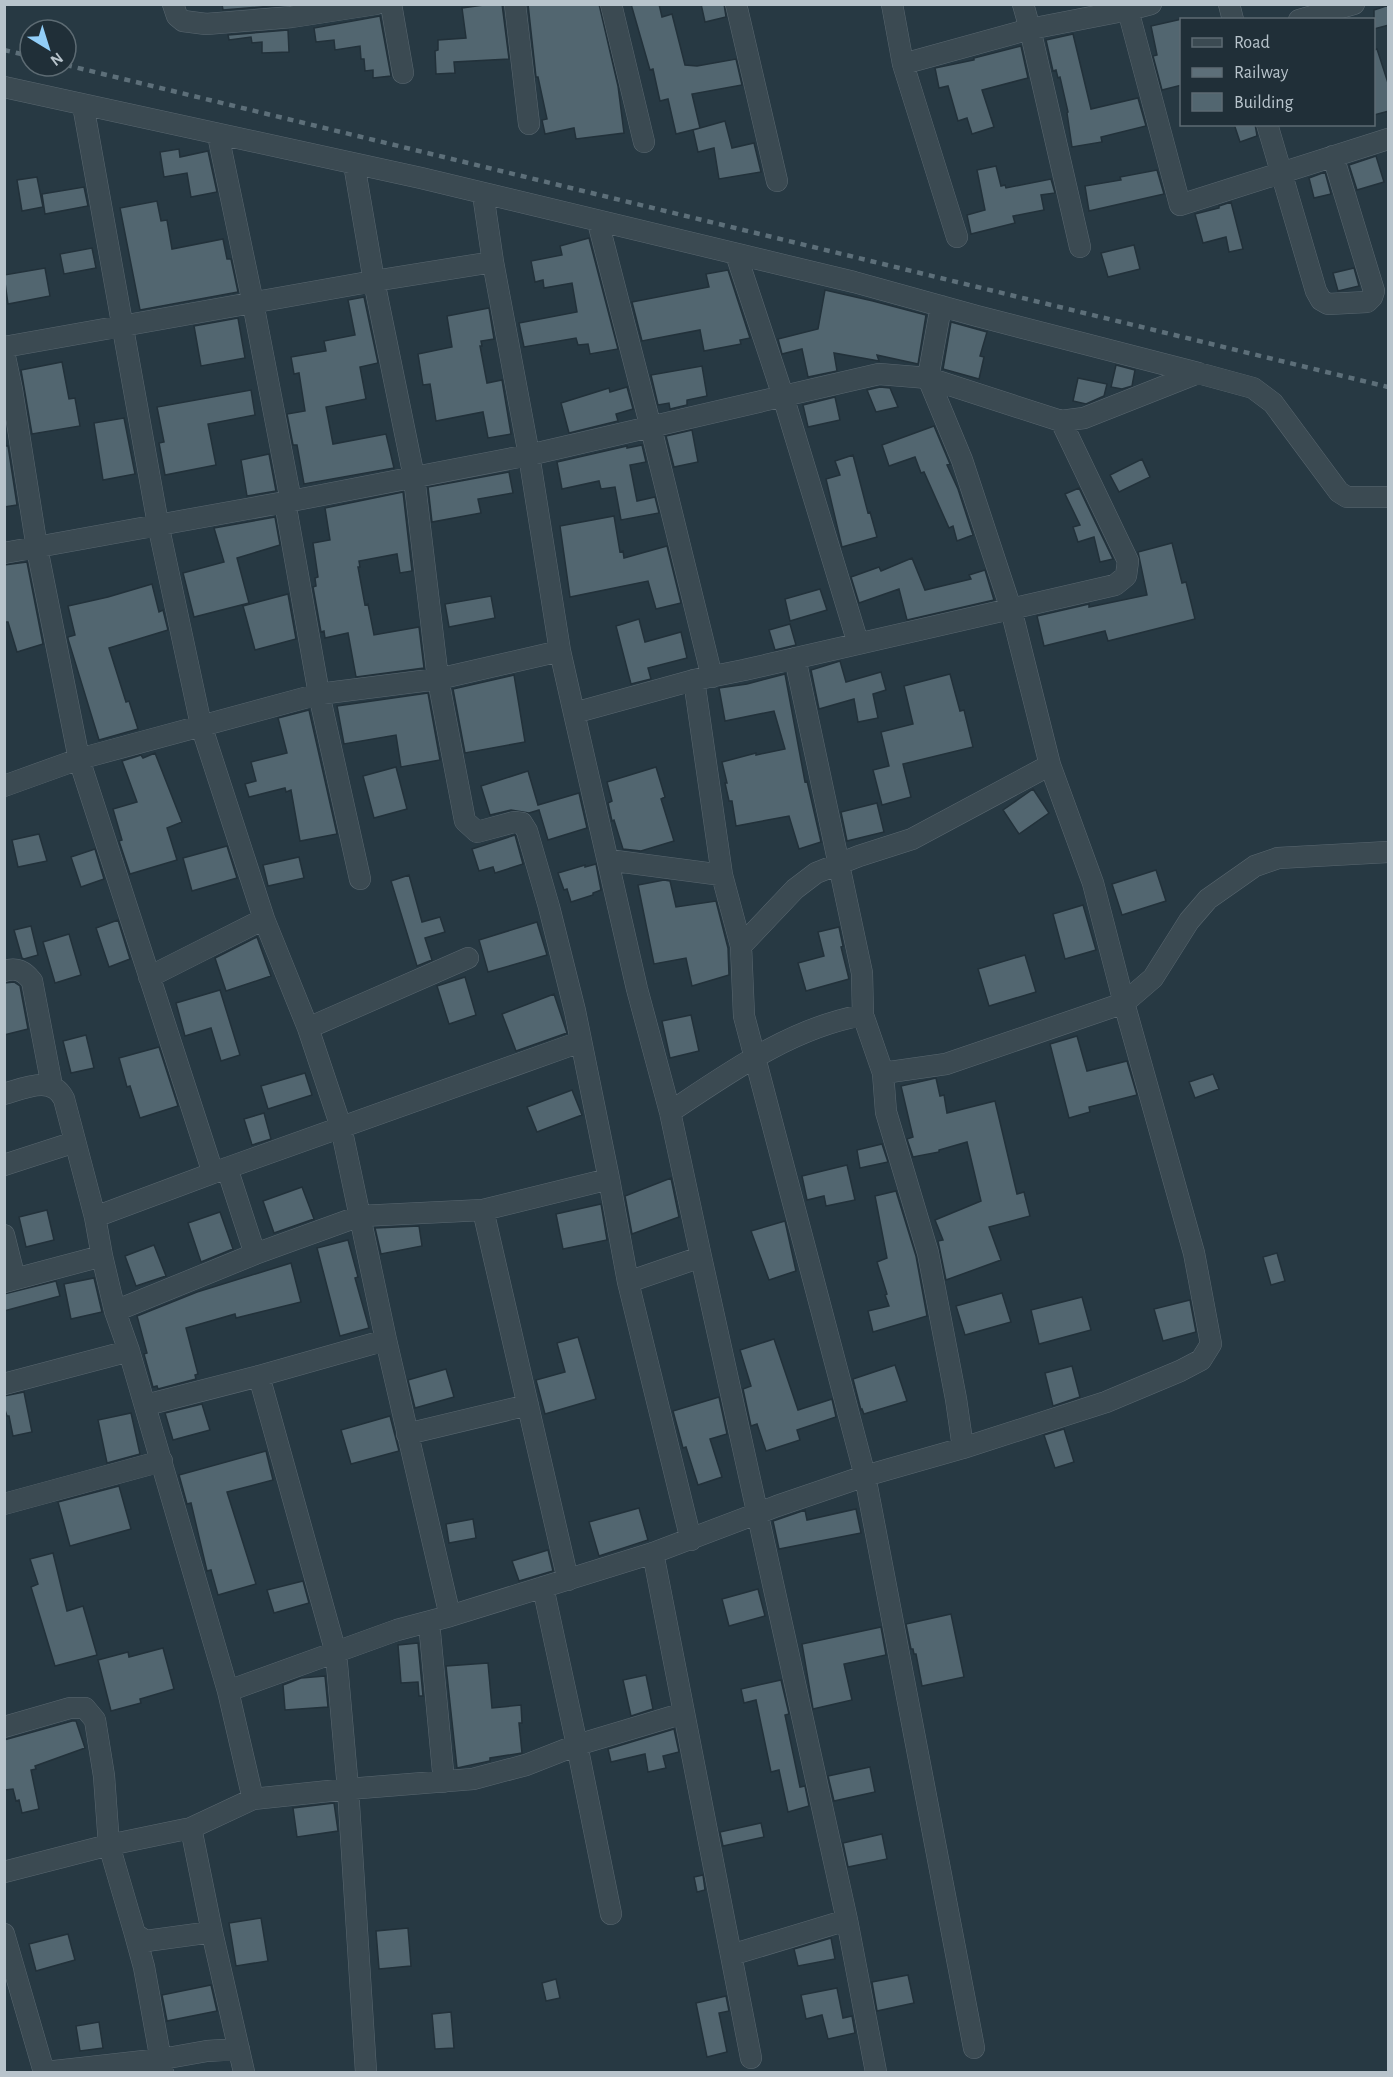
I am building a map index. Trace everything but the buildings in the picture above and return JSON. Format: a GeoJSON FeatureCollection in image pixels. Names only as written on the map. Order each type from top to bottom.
{"type":"FeatureCollection","features":[{"type":"Feature","properties":{"kind":"street"},"geometry":{"type":"LineString","coordinates":[[173,4],[177,16],[193,24],[291,11],[376,4]]}},
{"type":"Feature","properties":{"kind":"street"},"geometry":{"type":"LineString","coordinates":[[391,4],[403,73]]}},
{"type":"Feature","properties":{"kind":"street"},"geometry":{"type":"LineString","coordinates":[[515,4],[529,124]]}},
{"type":"Feature","properties":{"kind":"street"},"geometry":{"type":"LineString","coordinates":[[611,4],[644,142]]}},
{"type":"Feature","properties":{"kind":"street"},"geometry":{"type":"LineString","coordinates":[[736,4],[777,181]]}},
{"type":"Feature","properties":{"kind":"street"},"geometry":{"type":"LineString","coordinates":[[892,4],[903,64],[957,237]]}},
{"type":"Feature","properties":{"kind":"street"},"geometry":{"type":"LineString","coordinates":[[1023,4],[1080,247]]}},
{"type":"Feature","properties":{"kind":"street"},"geometry":{"type":"LineString","coordinates":[[903,64],[1030,30],[1128,7],[1151,4]]}},
{"type":"Feature","properties":{"kind":"street"},"geometry":{"type":"LineString","coordinates":[[1306,18],[1354,4]]}},
{"type":"Feature","properties":{"kind":"street"},"geometry":{"type":"LineString","coordinates":[[1128,7],[1180,205],[1389,139]]}},
{"type":"Feature","properties":{"kind":"street"},"geometry":{"type":"LineString","coordinates":[[4,87],[354,164],[854,282],[1253,388],[1273,403],[1339,492],[1347,497],[1389,497]]}},
{"type":"Feature","properties":{"kind":"street"},"geometry":{"type":"LineString","coordinates":[[83,105],[158,524],[201,724],[264,919],[308,1028],[341,1126],[407,1434],[440,1619],[444,1782]]}},
{"type":"Feature","properties":{"kind":"street"},"geometry":{"type":"LineString","coordinates":[[1268,126],[1316,291],[1321,300],[1328,304],[1367,302],[1374,291],[1333,156]]}},
{"type":"Feature","properties":{"kind":"street"},"geometry":{"type":"LineString","coordinates":[[218,135],[253,303],[319,694],[360,879]]}},
{"type":"Feature","properties":{"kind":"street"},"geometry":{"type":"LineString","coordinates":[[354,164],[374,281],[414,477],[438,679],[465,820],[477,832],[514,822],[522,823],[527,831],[575,1011],[628,1282],[691,1540]]}},
{"type":"Feature","properties":{"kind":"street"},"geometry":{"type":"LineString","coordinates":[[483,194],[493,262],[529,454],[560,651],[637,989],[670,1112],[847,1920],[876,2073]]}},
{"type":"Feature","properties":{"kind":"street"},"geometry":{"type":"LineString","coordinates":[[598,222],[651,428],[703,678],[722,875],[741,946],[744,1016],[865,1476],[974,2048]]}},
{"type":"Feature","properties":{"kind":"street"},"geometry":{"type":"LineString","coordinates":[[736,254],[783,396],[858,643]]}},
{"type":"Feature","properties":{"kind":"street"},"geometry":{"type":"LineString","coordinates":[[255,1254],[220,1170],[149,977],[79,759],[38,548],[4,350],[123,326],[493,262]]}},
{"type":"Feature","properties":{"kind":"street"},"geometry":{"type":"LineString","coordinates":[[228,1691],[397,1630],[440,1619],[653,1553],[777,1506],[865,1476],[963,1448],[1106,1402],[1201,1360],[1211,1344],[1194,1253],[1093,883],[1050,765],[1011,609],[962,459],[928,378],[941,306]]}},
{"type":"Feature","properties":{"kind":"street"},"geometry":{"type":"LineString","coordinates":[[4,553],[529,454],[651,428],[879,374],[928,378],[1061,421],[1084,418],[1198,373]]}},
{"type":"Feature","properties":{"kind":"street"},"geometry":{"type":"LineString","coordinates":[[574,713],[703,678],[1115,585],[1126,576],[1128,561],[1061,421]]}},
{"type":"Feature","properties":{"kind":"street"},"geometry":{"type":"LineString","coordinates":[[4,786],[79,759],[201,724],[319,694],[438,679],[560,651]]}},
{"type":"Feature","properties":{"kind":"street"},"geometry":{"type":"LineString","coordinates":[[795,658],[862,973],[863,1015],[883,1073],[886,1112],[928,1253],[963,1448]]}},
{"type":"Feature","properties":{"kind":"street"},"geometry":{"type":"LineString","coordinates":[[741,946],[795,889],[816,873],[912,839],[1050,765]]}},
{"type":"Feature","properties":{"kind":"street"},"geometry":{"type":"LineString","coordinates":[[883,1073],[946,1064],[1124,1003],[1153,978],[1190,921],[1208,899],[1255,866],[1278,858],[1389,852]]}},
{"type":"Feature","properties":{"kind":"street"},"geometry":{"type":"LineString","coordinates":[[608,860],[722,875]]}},
{"type":"Feature","properties":{"kind":"street"},"geometry":{"type":"LineString","coordinates":[[149,977],[264,919]]}},
{"type":"Feature","properties":{"kind":"street"},"geometry":{"type":"LineString","coordinates":[[308,1028],[468,958]]}},
{"type":"Feature","properties":{"kind":"street"},"geometry":{"type":"LineString","coordinates":[[4,971],[14,968],[26,973],[32,981],[52,1086]]}},
{"type":"Feature","properties":{"kind":"street"},"geometry":{"type":"LineString","coordinates":[[670,1112],[754,1056],[835,1020],[863,1015]]}},
{"type":"Feature","properties":{"kind":"street"},"geometry":{"type":"LineString","coordinates":[[94,1217],[341,1126],[580,1042]]}},
{"type":"Feature","properties":{"kind":"street"},"geometry":{"type":"LineString","coordinates":[[4,1094],[41,1084],[52,1086],[60,1092],[64,1100],[116,1311],[146,1405],[228,1691],[253,1799]]}},
{"type":"Feature","properties":{"kind":"street"},"geometry":{"type":"LineString","coordinates":[[4,1165],[75,1142]]}},
{"type":"Feature","properties":{"kind":"street"},"geometry":{"type":"LineString","coordinates":[[116,1311],[255,1254],[360,1216],[483,1210],[609,1179]]}},
{"type":"Feature","properties":{"kind":"street"},"geometry":{"type":"LineString","coordinates":[[483,1210],[568,1580]]}},
{"type":"Feature","properties":{"kind":"street"},"geometry":{"type":"LineString","coordinates":[[4,1235],[10,1281],[102,1256]]}},
{"type":"Feature","properties":{"kind":"street"},"geometry":{"type":"LineString","coordinates":[[628,1282],[701,1257]]}},
{"type":"Feature","properties":{"kind":"street"},"geometry":{"type":"LineString","coordinates":[[146,1405],[386,1340]]}},
{"type":"Feature","properties":{"kind":"street"},"geometry":{"type":"LineString","coordinates":[[4,1384],[129,1351]]}},
{"type":"Feature","properties":{"kind":"street"},"geometry":{"type":"LineString","coordinates":[[259,1376],[336,1653],[348,1789],[366,2073]]}},
{"type":"Feature","properties":{"kind":"street"},"geometry":{"type":"LineString","coordinates":[[407,1434],[528,1405]]}},
{"type":"Feature","properties":{"kind":"street"},"geometry":{"type":"LineString","coordinates":[[4,1504],[162,1461]]}},
{"type":"Feature","properties":{"kind":"street"},"geometry":{"type":"LineString","coordinates":[[653,1553],[751,2058]]}},
{"type":"Feature","properties":{"kind":"street"},"geometry":{"type":"LineString","coordinates":[[543,1587],[611,1914]]}},
{"type":"Feature","properties":{"kind":"street"},"geometry":{"type":"LineString","coordinates":[[4,1727],[70,1708],[85,1708],[95,1720],[104,1776],[109,1845],[144,1967],[163,2066]]}},
{"type":"Feature","properties":{"kind":"street"},"geometry":{"type":"LineString","coordinates":[[4,1872],[109,1845],[191,1828],[253,1799],[473,1779],[526,1765],[577,1744],[684,1713]]}},
{"type":"Feature","properties":{"kind":"street"},"geometry":{"type":"LineString","coordinates":[[191,1828],[244,2073]]}},
{"type":"Feature","properties":{"kind":"street"},"geometry":{"type":"LineString","coordinates":[[731,1955],[847,1920]]}},
{"type":"Feature","properties":{"kind":"street"},"geometry":{"type":"LineString","coordinates":[[135,1934],[146,1941],[212,1932]]}},
{"type":"Feature","properties":{"kind":"street"},"geometry":{"type":"LineString","coordinates":[[4,1934],[45,2073],[163,2066],[207,2051],[239,2049]]}},
{"type":"Feature","properties":{"kind":"railway"},"geometry":{"type":"LineString","coordinates":[[4,50],[18,53]]}},
{"type":"Feature","properties":{"kind":"railway"},"geometry":{"type":"LineString","coordinates":[[78,68],[1388,387]]}}]}
